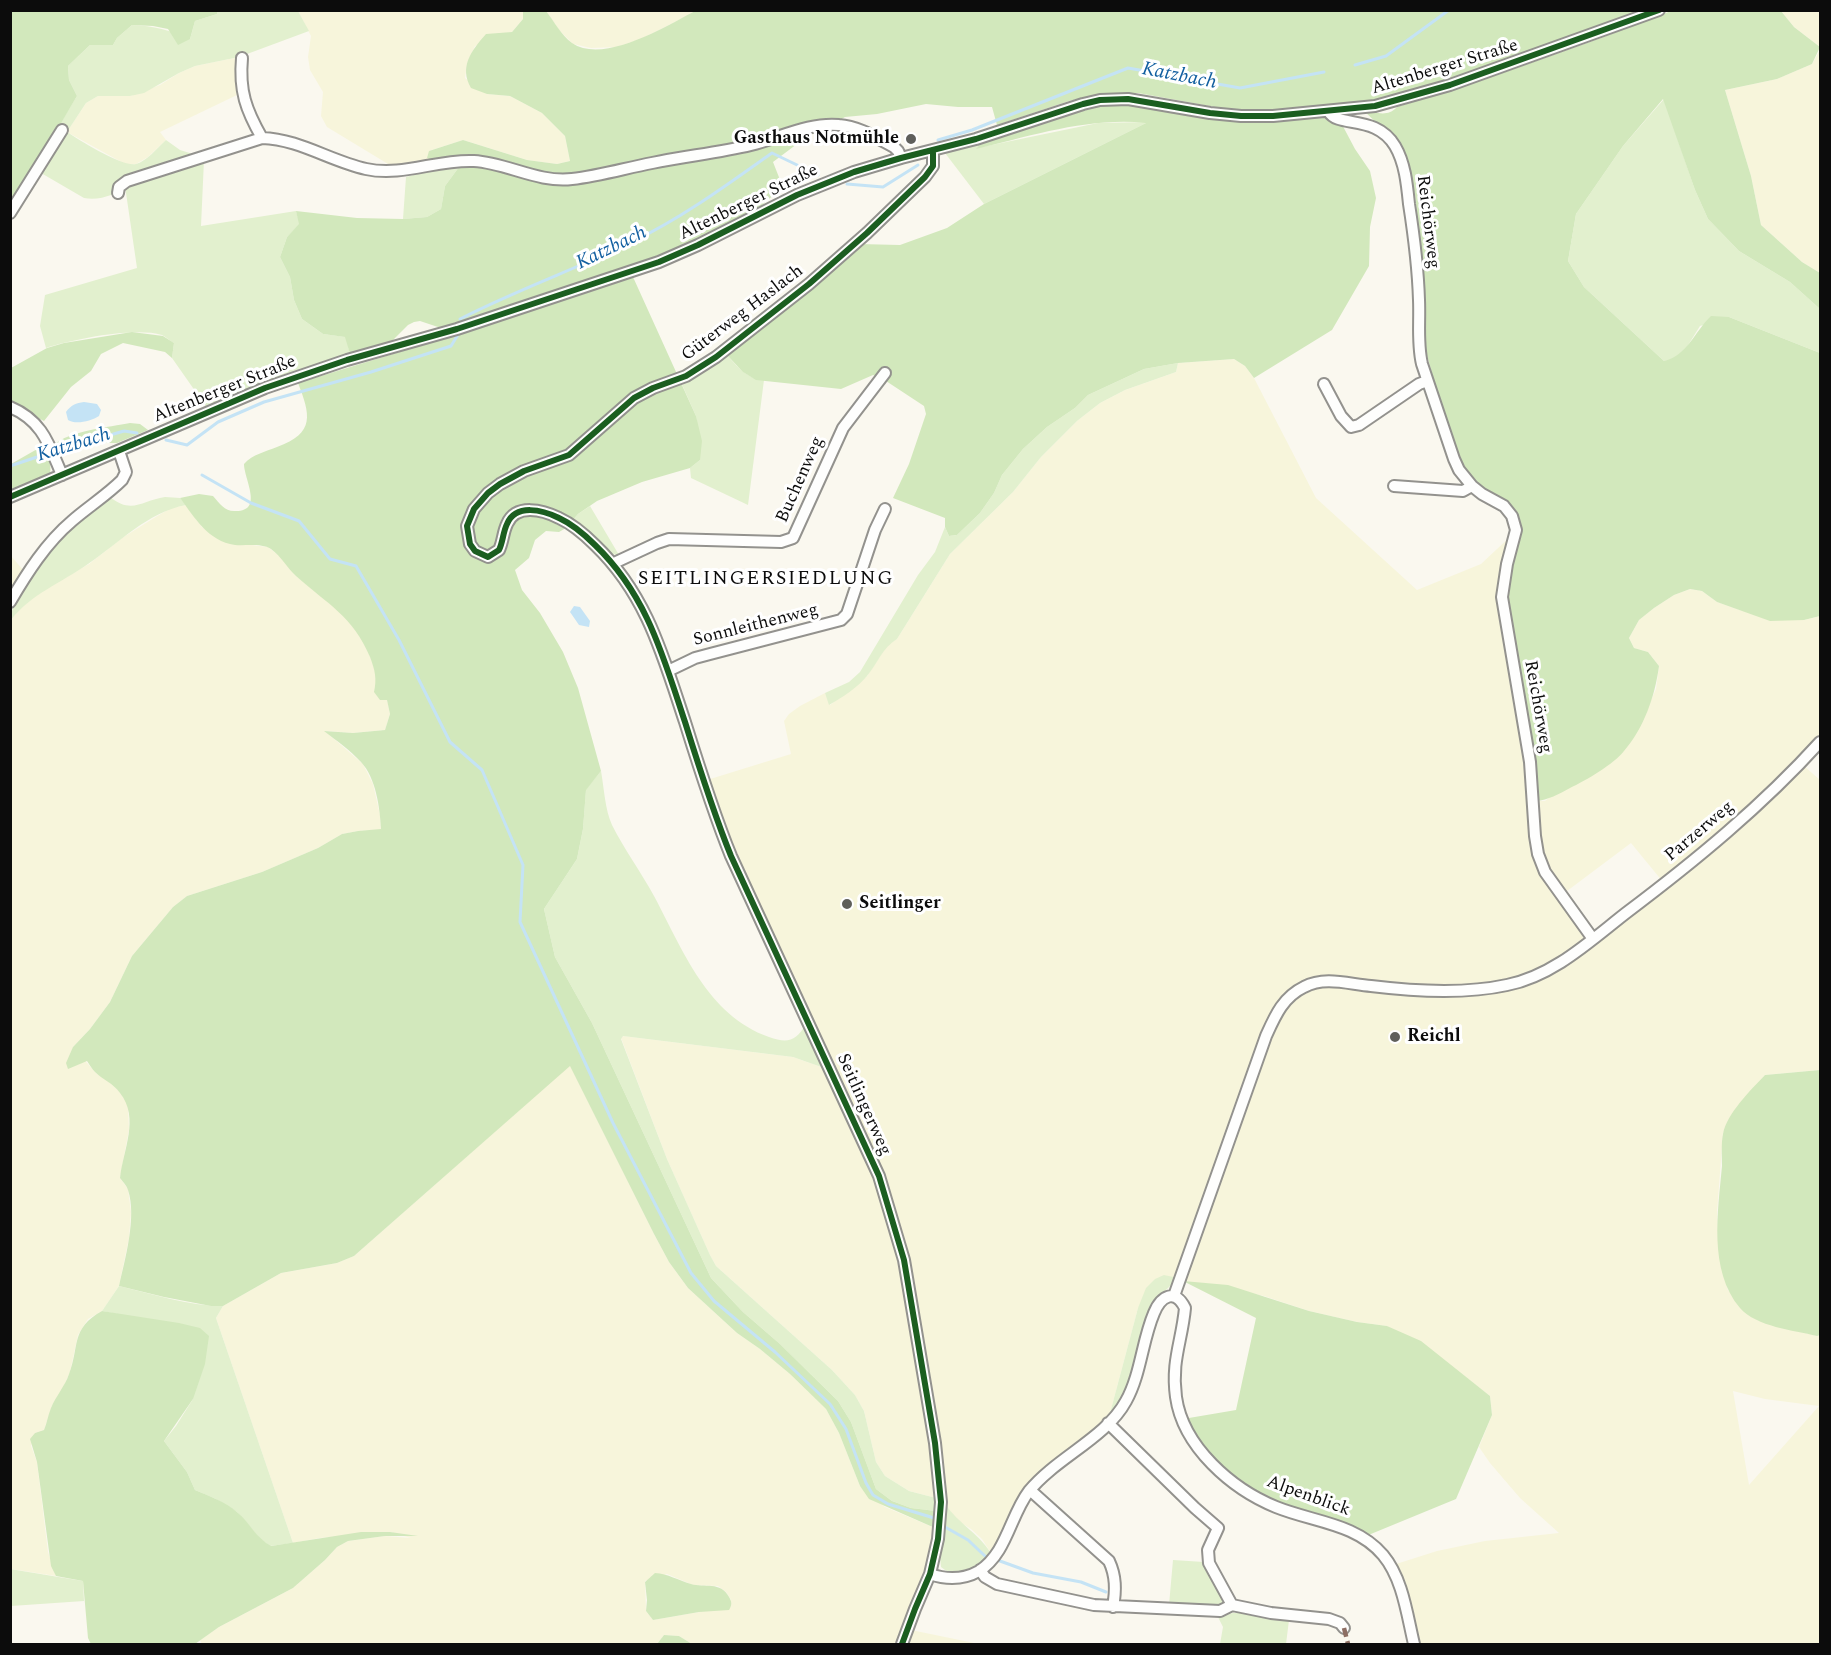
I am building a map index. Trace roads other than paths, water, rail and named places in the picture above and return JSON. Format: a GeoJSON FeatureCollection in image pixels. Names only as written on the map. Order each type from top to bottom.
{"type":"FeatureCollection","features":[{"type":"Feature","properties":{"kind":"street","name":"Altenberger Straße"},"geometry":{"type":"LineString","coordinates":[[10,497],[284,381],[347,360],[457,329],[659,262],[812,188],[854,172],[993,134],[1083,104],[1108,99],[1139,99],[1210,113],[1241,116],[1329,112],[1375,106],[1413,97],[1514,63],[1659,10]]}},
{"type":"Feature","properties":{"kind":"street"},"geometry":{"type":"LineString","coordinates":[[242,58],[240,76],[243,100],[261,138]]}},
{"type":"Feature","properties":{"kind":"street","name":"Reichörweg"},"geometry":{"type":"LineString","coordinates":[[1329,112],[1335,119],[1377,128],[1390,138],[1400,156],[1408,189],[1416,259],[1419,302],[1418,348],[1428,381],[1459,470],[1472,486],[1504,506],[1512,516],[1516,530],[1507,564],[1502,597],[1530,762],[1538,854],[1545,872],[1593,939]]}},
{"type":"Feature","properties":{"kind":"street"},"geometry":{"type":"LineString","coordinates":[[118,193],[119,187],[127,180],[261,138],[277,138],[337,161],[369,170],[407,171],[448,162],[477,161],[557,180],[725,151],[828,124],[855,128],[894,147],[902,158]]}},
{"type":"Feature","properties":{"kind":"street"},"geometry":{"type":"LineString","coordinates":[[10,213],[62,130]]}},
{"type":"Feature","properties":{"kind":"street","name":"Güterweg Haslach"},"geometry":{"type":"LineString","coordinates":[[668,671],[642,606],[614,563],[581,532],[562,519],[537,510],[527,510],[513,516],[507,522],[499,550],[488,557],[475,551],[470,544],[467,526],[470,517],[481,500],[500,484],[524,471],[569,455],[634,398],[703,366],[809,285],[925,177],[934,162],[933,150]]}},
{"type":"Feature","properties":{"kind":"street","name":"Buchenweg"},"geometry":{"type":"LineString","coordinates":[[614,563],[669,539],[781,542],[793,538],[843,428],[885,373]]}},
{"type":"Feature","properties":{"kind":"street"},"geometry":{"type":"LineString","coordinates":[[1324,384],[1341,416],[1351,427],[1359,425],[1419,384],[1428,381]]}},
{"type":"Feature","properties":{"kind":"street"},"geometry":{"type":"LineString","coordinates":[[10,407],[28,416],[41,428],[62,475]]}},
{"type":"Feature","properties":{"kind":"street"},"geometry":{"type":"LineString","coordinates":[[10,602],[26,575],[55,538],[122,480],[126,472],[119,451]]}},
{"type":"Feature","properties":{"kind":"street"},"geometry":{"type":"LineString","coordinates":[[1394,486],[1463,491],[1472,486]]}},
{"type":"Feature","properties":{"kind":"street","name":"Sonnleithenweg"},"geometry":{"type":"LineString","coordinates":[[668,671],[703,656],[841,621],[847,614],[875,530],[885,509]]}},
{"type":"Feature","properties":{"kind":"street","name":"Seitlingerweg"},"geometry":{"type":"LineString","coordinates":[[668,671],[709,797],[731,856],[858,1128],[879,1176],[898,1235],[913,1305],[939,1480],[940,1521],[930,1574]]}},
{"type":"Feature","properties":{"kind":"street","name":"Parzerweg"},"geometry":{"type":"LineString","coordinates":[[1174,1296],[1266,1036],[1283,1002],[1293,993],[1318,982],[1333,981],[1413,989],[1483,989],[1506,985],[1541,973],[1568,958],[1656,890],[1749,813],[1821,742]]}},
{"type":"Feature","properties":{"kind":"street"},"geometry":{"type":"LineString","coordinates":[[902,1644],[930,1574],[941,1578],[966,1577],[991,1561],[1001,1548],[1021,1502],[1030,1490],[1052,1467],[1108,1423],[1122,1408],[1131,1389],[1153,1314],[1160,1302],[1168,1296],[1174,1296]]}},
{"type":"Feature","properties":{"kind":"street","name":"Alpenblick"},"geometry":{"type":"LineString","coordinates":[[1174,1296],[1180,1299],[1185,1308],[1174,1372],[1179,1414],[1187,1433],[1216,1467],[1257,1497],[1275,1507],[1348,1529],[1373,1545],[1384,1557],[1397,1581],[1414,1644]]}},
{"type":"Feature","properties":{"kind":"street"},"geometry":{"type":"LineString","coordinates":[[1108,1423],[1218,1528],[1208,1550],[1209,1563],[1232,1605]]}},
{"type":"Feature","properties":{"kind":"street"},"geometry":{"type":"LineString","coordinates":[[1030,1490],[1109,1561],[1116,1590],[1113,1607]]}},
{"type":"Feature","properties":{"kind":"street"},"geometry":{"type":"LineString","coordinates":[[980,1570],[984,1577],[997,1584],[1094,1605],[1220,1611],[1232,1605],[1271,1613],[1329,1619],[1340,1623],[1344,1628]]}},
{"type":"Feature","properties":{"kind":"water"},"geometry":{"type":"Polygon","coordinates":[[[84,402],[97,404],[101,410],[99,416],[84,422],[68,420],[66,412],[74,405],[84,402]]]}},
{"type":"Feature","properties":{"kind":"water"},"geometry":{"type":"Polygon","coordinates":[[[574,606],[580,607],[590,621],[589,627],[579,625],[570,612],[574,606]]]}},
{"type":"Feature","properties":{"kind":"waterway","name":"Katzbach"},"geometry":{"type":"LineString","coordinates":[[1355,65],[1386,56],[1449,10]]}},
{"type":"Feature","properties":{"kind":"waterway","name":"Katzbach"},"geometry":{"type":"LineString","coordinates":[[938,140],[972,130],[1128,68],[1240,88],[1324,72]]}},
{"type":"Feature","properties":{"kind":"waterway","name":"Katzbach"},"geometry":{"type":"LineString","coordinates":[[460,319],[651,233],[704,201],[772,153],[818,175]]}},
{"type":"Feature","properties":{"kind":"waterway","name":"Katzbach"},"geometry":{"type":"LineString","coordinates":[[847,184],[883,187],[918,165]]}},
{"type":"Feature","properties":{"kind":"waterway","name":"Katzbach"},"geometry":{"type":"LineString","coordinates":[[166,440],[187,445],[218,422],[264,402],[371,372],[451,346],[459,333]]}},
{"type":"Feature","properties":{"kind":"waterway","name":"Katzbach"},"geometry":{"type":"LineString","coordinates":[[55,451],[124,431],[137,433]]}},
{"type":"Feature","properties":{"kind":"waterway","name":"Katzbach"},"geometry":{"type":"LineString","coordinates":[[10,466],[49,453]]}},
{"type":"Feature","properties":{"kind":"waterway"},"geometry":{"type":"LineString","coordinates":[[202,475],[251,503],[299,521],[330,559],[356,566],[399,640],[450,742],[482,770],[523,865],[520,922],[613,1123],[691,1273],[714,1301],[775,1352],[830,1404],[846,1429],[866,1483],[873,1495],[888,1504],[934,1518]]}},
{"type":"Feature","properties":{"kind":"waterway"},"geometry":{"type":"LineString","coordinates":[[945,1527],[968,1540],[985,1556]]}},
{"type":"Feature","properties":{"kind":"waterway"},"geometry":{"type":"LineString","coordinates":[[1000,1561],[1033,1573],[1081,1582],[1106,1592]]}},
{"type":"Feature","properties":{"kind":"place","name":"Gasthaus Notmühle"},"geometry":{"type":"Point","coordinates":[911,139]}},
{"type":"Feature","properties":{"kind":"place","name":"Seitlinger"},"geometry":{"type":"Point","coordinates":[847,904]}},
{"type":"Feature","properties":{"kind":"place","name":"Reichl"},"geometry":{"type":"Point","coordinates":[1395,1037]}},
{"type":"Feature","properties":{"kind":"district","name":"SEITLINGERSIEDLUNG"},"geometry":{"type":"Point","coordinates":[766,580]}}]}
